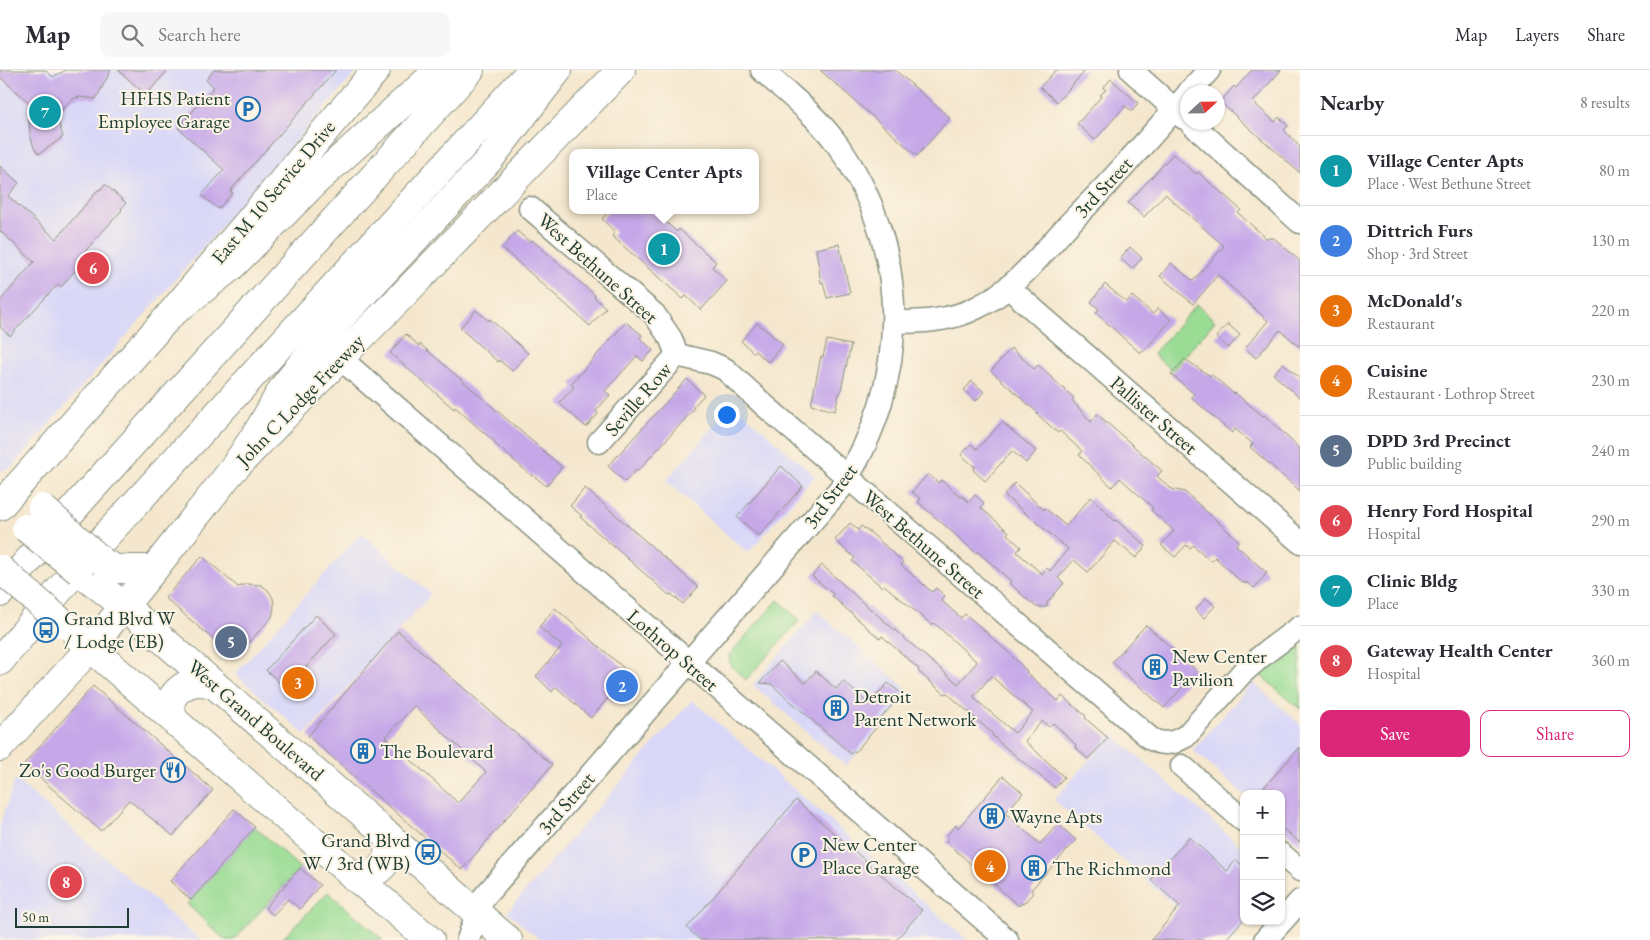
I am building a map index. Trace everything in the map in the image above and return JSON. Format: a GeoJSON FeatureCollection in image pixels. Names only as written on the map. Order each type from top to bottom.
{"type":"FeatureCollection","features":[{"type":"Feature","properties":{"kind":"main road","name":"East M 10 Service Drive"},"geometry":{"type":"LineString","coordinates":[[170,315],[376,70]]}},
{"type":"Feature","properties":{"kind":"main road"},"geometry":{"type":"LineString","coordinates":[[39,462],[39,497],[34,518],[0,505],[170,315],[231,267],[316,181],[439,70]]}},
{"type":"Feature","properties":{"kind":"main road"},"geometry":{"type":"LineString","coordinates":[[0,594],[85,496],[470,70]]}},
{"type":"Feature","properties":{"kind":"main road"},"geometry":{"type":"LineString","coordinates":[[0,661],[92,551],[532,70]]}},
{"type":"Feature","properties":{"kind":"main road"},"geometry":{"type":"LineString","coordinates":[[230,473],[260,428],[283,388],[304,361],[333,326],[489,160],[558,70]]}},
{"type":"Feature","properties":{"kind":"main road","name":"John C Lodge Freeway"},"geometry":{"type":"LineString","coordinates":[[0,747],[90,648],[230,473],[621,70]]}},
{"type":"Feature","properties":{"kind":"main road","name":"West Grand Boulevard"},"geometry":{"type":"LineString","coordinates":[[34,518],[100,574],[124,606],[508,940]]}},
{"type":"Feature","properties":{"kind":"main road"},"geometry":{"type":"LineString","coordinates":[[0,569],[355,878],[430,940]]}},
{"type":"Feature","properties":{"kind":"main road"},"geometry":{"type":"LineString","coordinates":[[100,574],[116,569],[154,569]]}},
{"type":"Feature","properties":{"kind":"main road"},"geometry":{"type":"LineString","coordinates":[[176,722],[171,709],[172,699],[175,694],[190,684],[200,682],[214,684]]}},
{"type":"Feature","properties":{"kind":"main road"},"geometry":{"type":"LineString","coordinates":[[355,878],[370,875],[382,868],[387,860],[389,849],[388,836]]}},
{"type":"Feature","properties":{"kind":"street"},"geometry":{"type":"LineString","coordinates":[[762,70],[819,122],[852,167],[877,221],[887,256],[894,322]]}},
{"type":"Feature","properties":{"kind":"street"},"geometry":{"type":"LineString","coordinates":[[1131,70],[1180,104]]}},
{"type":"Feature","properties":{"kind":"street","name":"3rd Street"},"geometry":{"type":"LineString","coordinates":[[1200,85],[1209,70]]}},
{"type":"Feature","properties":{"kind":"street","name":"3rd Street"},"geometry":{"type":"LineString","coordinates":[[468,940],[484,897],[688,662],[828,505],[848,477],[866,442],[883,398],[892,355],[894,322],[927,322],[965,313],[1009,288],[1113,178],[1180,114]]}},
{"type":"Feature","properties":{"kind":"street"},"geometry":{"type":"LineString","coordinates":[[1208,130],[1300,222]]}},
{"type":"Feature","properties":{"kind":"street","name":"West Bethune Street"},"geometry":{"type":"LineString","coordinates":[[530,208],[654,314],[671,339],[677,355],[711,363],[724,369],[1147,736],[1158,742],[1174,742],[1186,736],[1241,674],[1264,653],[1300,627]]}},
{"type":"Feature","properties":{"kind":"street","name":"Pallister Street"},"geometry":{"type":"LineString","coordinates":[[1009,288],[1300,542]]}},
{"type":"Feature","properties":{"kind":"street","name":"Seville Row"},"geometry":{"type":"LineString","coordinates":[[599,442],[677,355]]}},
{"type":"Feature","properties":{"kind":"street","name":"Lothrop Street"},"geometry":{"type":"LineString","coordinates":[[340,358],[1007,940]]}},
{"type":"Feature","properties":{"kind":"street"},"geometry":{"type":"LineString","coordinates":[[1182,766],[1240,817]]}},
{"type":"Feature","properties":{"kind":"street"},"geometry":{"type":"LineString","coordinates":[[1285,857],[1300,870]]}},
{"type":"Feature","properties":{"kind":"street"},"geometry":{"type":"LineString","coordinates":[[1266,940],[1300,901]]}},
{"type":"Feature","properties":{"kind":"shaded area"},"geometry":{"type":"Polygon","coordinates":[[[0,70],[358,70],[13,466],[0,471],[0,70]]]}},
{"type":"Feature","properties":{"kind":"shaded area"},"geometry":{"type":"Polygon","coordinates":[[[733,404],[815,476],[748,553],[666,481],[733,404]]]}},
{"type":"Feature","properties":{"kind":"shaded area"},"geometry":{"type":"Polygon","coordinates":[[[361,533],[431,594],[305,735],[235,674],[361,533]]]}},
{"type":"Feature","properties":{"kind":"shaded area"},"geometry":{"type":"Polygon","coordinates":[[[817,611],[910,692],[846,766],[753,685],[817,611]]]}},
{"type":"Feature","properties":{"kind":"shaded area"},"geometry":{"type":"Polygon","coordinates":[[[1253,682],[1300,724],[1300,845],[1285,832],[1285,790],[1240,791],[1193,750],[1253,682]]]}},
{"type":"Feature","properties":{"kind":"shaded area"},"geometry":{"type":"Polygon","coordinates":[[[692,700],[967,940],[540,940],[507,912],[692,700]]]}},
{"type":"Feature","properties":{"kind":"shaded area"},"geometry":{"type":"Polygon","coordinates":[[[1112,734],[1240,846],[1240,925],[1244,925],[1231,940],[1215,940],[1054,800],[1112,734]]]}},
{"type":"Feature","properties":{"kind":"shaded area"},"geometry":{"type":"Polygon","coordinates":[[[15,779],[200,940],[3,940],[0,938],[0,825],[15,779]]]}},
{"type":"Feature","properties":{"kind":"green space"},"geometry":{"type":"Polygon","coordinates":[[[1197,304],[1215,321],[1172,371],[1153,354],[1197,304]]]}},
{"type":"Feature","properties":{"kind":"green space"},"geometry":{"type":"Polygon","coordinates":[[[778,600],[800,620],[746,680],[730,665],[729,655],[778,600]]]}},
{"type":"Feature","properties":{"kind":"green space"},"geometry":{"type":"Polygon","coordinates":[[[1300,644],[1300,709],[1259,674],[1300,644]]]}},
{"type":"Feature","properties":{"kind":"green space"},"geometry":{"type":"Polygon","coordinates":[[[255,827],[300,868],[234,940],[225,940],[187,904],[255,827]]]}},
{"type":"Feature","properties":{"kind":"green space"},"geometry":{"type":"Polygon","coordinates":[[[328,892],[383,940],[281,940],[328,892]]]}},
{"type":"Feature","properties":{"kind":"building"},"geometry":{"type":"Polygon","coordinates":[[[0,70],[45,70],[53,77],[66,70],[111,70],[96,99],[80,97],[65,105],[59,116],[63,137],[39,154],[34,148],[30,134],[31,104],[0,77],[0,70]]]}},
{"type":"Feature","properties":{"kind":"building"},"geometry":{"type":"Polygon","coordinates":[[[118,70],[168,70],[146,95],[118,70]]]}},
{"type":"Feature","properties":{"kind":"building","name":"HFHS Patient Employee Garage"},"geometry":{"type":"Polygon","coordinates":[[[214,70],[336,70],[230,191],[233,193],[218,209],[202,195],[224,170],[178,128],[214,87],[206,80],[214,70]]]}},
{"type":"Feature","properties":{"kind":"building"},"geometry":{"type":"Polygon","coordinates":[[[820,70],[895,70],[950,118],[917,156],[820,70]]]}},
{"type":"Feature","properties":{"kind":"building"},"geometry":{"type":"Polygon","coordinates":[[[1056,70],[1086,70],[1057,102],[1040,87],[1056,70]]]}},
{"type":"Feature","properties":{"kind":"building"},"geometry":{"type":"Polygon","coordinates":[[[1252,70],[1281,70],[1253,102],[1275,122],[1279,117],[1288,126],[1284,130],[1300,147],[1300,173],[1225,106],[1225,96],[1234,86],[1236,88],[1252,70]]]}},
{"type":"Feature","properties":{"kind":"building"},"geometry":{"type":"Polygon","coordinates":[[[1111,79],[1138,103],[1132,111],[1125,106],[1095,140],[1077,124],[1102,96],[1100,95],[1106,90],[1103,88],[1111,79]]]}},
{"type":"Feature","properties":{"kind":"building"},"geometry":{"type":"Polygon","coordinates":[[[1173,154],[1196,174],[1198,172],[1241,210],[1238,213],[1266,238],[1274,238],[1300,261],[1300,347],[1280,330],[1256,358],[1245,348],[1268,321],[1218,275],[1193,304],[1160,276],[1171,263],[1193,281],[1224,246],[1165,194],[1144,217],[1128,203],[1173,154]]]}},
{"type":"Feature","properties":{"kind":"building"},"geometry":{"type":"Polygon","coordinates":[[[0,166],[19,183],[8,196],[56,239],[105,184],[126,203],[122,210],[79,258],[83,261],[61,287],[58,284],[10,336],[0,327],[0,301],[34,262],[0,231],[0,166]]]}},
{"type":"Feature","properties":{"kind":"building"},"geometry":{"type":"Polygon","coordinates":[[[606,214],[657,214],[677,232],[679,229],[716,262],[712,267],[727,281],[701,310],[686,296],[683,299],[612,236],[615,232],[602,219],[606,214]]]}},
{"type":"Feature","properties":{"kind":"building"},"geometry":{"type":"Polygon","coordinates":[[[517,231],[530,242],[532,240],[595,295],[594,297],[606,308],[590,326],[502,248],[517,231]]]}},
{"type":"Feature","properties":{"kind":"building"},"geometry":{"type":"Polygon","coordinates":[[[839,244],[850,293],[827,298],[823,282],[821,283],[816,249],[839,244]]]}},
{"type":"Feature","properties":{"kind":"building"},"geometry":{"type":"Polygon","coordinates":[[[1130,247],[1142,258],[1132,269],[1120,258],[1130,247]]]}},
{"type":"Feature","properties":{"kind":"building"},"geometry":{"type":"Polygon","coordinates":[[[1105,284],[1125,301],[1127,302],[1132,296],[1153,314],[1158,308],[1171,320],[1144,351],[1140,353],[1096,313],[1099,309],[1091,302],[1105,284]]]}},
{"type":"Feature","properties":{"kind":"building"},"geometry":{"type":"Polygon","coordinates":[[[476,310],[489,321],[490,319],[528,353],[512,371],[499,360],[498,362],[460,328],[476,310]]]}},
{"type":"Feature","properties":{"kind":"building"},"geometry":{"type":"Polygon","coordinates":[[[626,322],[642,335],[640,338],[653,350],[643,361],[637,356],[605,391],[610,395],[596,411],[598,414],[586,427],[559,403],[574,387],[571,384],[626,322]]]}},
{"type":"Feature","properties":{"kind":"building"},"geometry":{"type":"Polygon","coordinates":[[[757,323],[783,344],[768,362],[741,341],[757,323]]]}},
{"type":"Feature","properties":{"kind":"building"},"geometry":{"type":"Polygon","coordinates":[[[1228,324],[1240,335],[1228,348],[1216,337],[1228,324]]]}},
{"type":"Feature","properties":{"kind":"building"},"geometry":{"type":"Polygon","coordinates":[[[406,334],[562,467],[546,486],[390,353],[406,334]]]}},
{"type":"Feature","properties":{"kind":"building"},"geometry":{"type":"Polygon","coordinates":[[[827,340],[851,345],[835,411],[811,405],[821,356],[823,357],[827,340]]]}},
{"type":"Feature","properties":{"kind":"building"},"geometry":{"type":"Polygon","coordinates":[[[1011,348],[1034,369],[1038,365],[1074,398],[1072,400],[1091,422],[1097,414],[1162,471],[1157,476],[1169,487],[1185,492],[1239,541],[1236,545],[1267,573],[1254,588],[1247,582],[1246,584],[1242,583],[1215,557],[1211,561],[1193,545],[1190,548],[1186,545],[1175,557],[1161,545],[1174,531],[1151,510],[1153,508],[1120,478],[1112,487],[1079,455],[1082,451],[1060,431],[1058,433],[991,371],[1011,348]]]}},
{"type":"Feature","properties":{"kind":"building"},"geometry":{"type":"Polygon","coordinates":[[[1185,359],[1210,376],[1211,374],[1234,394],[1264,415],[1300,449],[1300,491],[1250,447],[1253,444],[1235,429],[1232,433],[1191,397],[1194,394],[1171,374],[1185,359]]]}},
{"type":"Feature","properties":{"kind":"building"},"geometry":{"type":"Polygon","coordinates":[[[1283,363],[1300,378],[1300,398],[1273,374],[1283,363]]]}},
{"type":"Feature","properties":{"kind":"building"},"geometry":{"type":"Polygon","coordinates":[[[687,379],[704,395],[693,407],[694,409],[638,471],[636,470],[625,482],[608,466],[687,379]]]}},
{"type":"Feature","properties":{"kind":"building"},"geometry":{"type":"Polygon","coordinates":[[[972,381],[984,392],[976,401],[964,390],[972,381]]]}},
{"type":"Feature","properties":{"kind":"building"},"geometry":{"type":"Polygon","coordinates":[[[1002,422],[1036,451],[1026,463],[1012,451],[985,481],[973,470],[975,467],[961,455],[971,444],[977,449],[1002,422]]]}},
{"type":"Feature","properties":{"kind":"building"},"geometry":{"type":"Polygon","coordinates":[[[781,466],[803,486],[759,536],[737,517],[781,466]]]}},
{"type":"Feature","properties":{"kind":"building"},"geometry":{"type":"Polygon","coordinates":[[[928,474],[939,483],[941,480],[969,502],[975,495],[984,503],[981,508],[1009,532],[1007,534],[1021,547],[1017,552],[1042,574],[1047,568],[1050,571],[1068,549],[1004,495],[1015,483],[1044,510],[1045,508],[1066,526],[1091,497],[1115,521],[1146,546],[1136,558],[1115,541],[1088,572],[1074,560],[1058,578],[1064,583],[1047,603],[1047,607],[1036,607],[1009,583],[1011,581],[918,502],[921,499],[912,492],[928,474]]]}},
{"type":"Feature","properties":{"kind":"building"},"geometry":{"type":"Polygon","coordinates":[[[585,488],[698,587],[683,604],[671,594],[669,595],[570,506],[585,488]]]}},
{"type":"Feature","properties":{"kind":"building"},"geometry":{"type":"Polygon","coordinates":[[[850,523],[858,530],[861,526],[871,533],[903,562],[901,565],[932,592],[936,588],[945,596],[941,600],[961,618],[965,614],[1010,654],[1026,672],[1058,701],[1062,696],[1108,738],[1088,759],[1053,723],[1049,727],[1042,721],[1025,741],[1064,777],[1055,788],[1000,743],[993,734],[947,693],[945,694],[929,681],[918,671],[919,669],[882,636],[880,639],[812,576],[822,565],[958,684],[977,662],[934,623],[932,625],[884,585],[882,587],[852,561],[855,558],[835,540],[850,523]],[[991,676],[974,696],[975,699],[1015,733],[1033,712],[991,676]]]}},
{"type":"Feature","properties":{"kind":"building"},"geometry":{"type":"Polygon","coordinates":[[[202,556],[238,587],[247,584],[261,585],[268,590],[273,598],[272,617],[235,658],[165,598],[202,556]]]}},
{"type":"Feature","properties":{"kind":"building"},"geometry":{"type":"Polygon","coordinates":[[[1206,598],[1215,606],[1204,618],[1195,610],[1206,598]]]}},
{"type":"Feature","properties":{"kind":"building"},"geometry":{"type":"Polygon","coordinates":[[[555,608],[634,677],[613,702],[608,698],[591,718],[556,687],[552,692],[536,676],[562,646],[539,627],[555,608]]]}},
{"type":"Feature","properties":{"kind":"building"},"geometry":{"type":"Polygon","coordinates":[[[316,615],[336,634],[286,689],[266,670],[316,615]]]}},
{"type":"Feature","properties":{"kind":"building","name":"New Center Pavilion"},"geometry":{"type":"Polygon","coordinates":[[[1146,625],[1197,671],[1164,708],[1112,662],[1146,625]]]}},
{"type":"Feature","properties":{"kind":"building","name":"The Boulevard"},"geometry":{"type":"Polygon","coordinates":[[[398,631],[552,765],[462,870],[308,736],[398,631]],[[414,706],[386,737],[458,803],[486,772],[414,706]]]}},
{"type":"Feature","properties":{"kind":"building"},"geometry":{"type":"Polygon","coordinates":[[[780,661],[805,683],[816,671],[836,689],[843,681],[869,704],[888,683],[902,694],[880,719],[882,721],[855,752],[853,751],[851,754],[771,684],[760,683],[780,661]]]}},
{"type":"Feature","properties":{"kind":"building"},"geometry":{"type":"Polygon","coordinates":[[[93,686],[213,790],[173,836],[129,800],[101,831],[24,764],[93,686]]]}},
{"type":"Feature","properties":{"kind":"building"},"geometry":{"type":"Polygon","coordinates":[[[1300,747],[1300,843],[1285,830],[1285,790],[1262,790],[1300,747]]]}},
{"type":"Feature","properties":{"kind":"building"},"geometry":{"type":"Polygon","coordinates":[[[1003,776],[1023,793],[1005,813],[1040,844],[1058,824],[1076,840],[1031,890],[1033,893],[1019,906],[946,842],[949,838],[946,836],[956,825],[958,828],[1003,776]]]}},
{"type":"Feature","properties":{"kind":"building","name":"New Center Place Garage"},"geometry":{"type":"Polygon","coordinates":[[[796,800],[922,910],[896,940],[700,940],[687,928],[796,800]]]}},
{"type":"Feature","properties":{"kind":"building"},"geometry":{"type":"Polygon","coordinates":[[[234,809],[255,827],[191,900],[170,881],[234,809]]]}},
{"type":"Feature","properties":{"kind":"building"},"geometry":{"type":"Polygon","coordinates":[[[1189,837],[1227,871],[1236,860],[1240,864],[1240,923],[1225,940],[1151,940],[1180,906],[1151,880],[1189,837]]]}},
{"type":"Feature","properties":{"kind":"building"},"geometry":{"type":"Polygon","coordinates":[[[300,868],[320,885],[300,909],[288,899],[273,915],[265,908],[300,868]]]}},
{"type":"Feature","properties":{"kind":"place","name":"HFHS Patient Employee Garage"},"geometry":{"type":"Point","coordinates":[248,109]}},
{"type":"Feature","properties":{"kind":"place","name":"Clinic Bldg"},"geometry":{"type":"Point","coordinates":[45,112]}},
{"type":"Feature","properties":{"kind":"place","name":"Village Center Apts"},"geometry":{"type":"Point","coordinates":[664,249]}},
{"type":"Feature","properties":{"kind":"place","name":"Henry Ford Hospital"},"geometry":{"type":"Point","coordinates":[93,268]}},
{"type":"Feature","properties":{"kind":"place","name":"Grand Blvd W / Lodge (EB)"},"geometry":{"type":"Point","coordinates":[46,630]}},
{"type":"Feature","properties":{"kind":"place","name":"DPD 3rd Precinct"},"geometry":{"type":"Point","coordinates":[231,642]}},
{"type":"Feature","properties":{"kind":"place","name":"New Center Pavilion"},"geometry":{"type":"Point","coordinates":[1155,667]}},
{"type":"Feature","properties":{"kind":"place","name":"McDonald's"},"geometry":{"type":"Point","coordinates":[298,683]}},
{"type":"Feature","properties":{"kind":"place","name":"Dittrich Furs"},"geometry":{"type":"Point","coordinates":[622,686]}},
{"type":"Feature","properties":{"kind":"place","name":"Detroit Parent Network"},"geometry":{"type":"Point","coordinates":[836,708]}},
{"type":"Feature","properties":{"kind":"place","name":"The Boulevard"},"geometry":{"type":"Point","coordinates":[363,751]}},
{"type":"Feature","properties":{"kind":"place","name":"Zo's Good Burger"},"geometry":{"type":"Point","coordinates":[173,770]}},
{"type":"Feature","properties":{"kind":"place","name":"Wayne Apts"},"geometry":{"type":"Point","coordinates":[992,816]}},
{"type":"Feature","properties":{"kind":"place","name":"Grand Blvd W / 3rd (WB)"},"geometry":{"type":"Point","coordinates":[428,852]}},
{"type":"Feature","properties":{"kind":"place","name":"New Center Place Garage"},"geometry":{"type":"Point","coordinates":[804,855]}},
{"type":"Feature","properties":{"kind":"place","name":"Cuisine"},"geometry":{"type":"Point","coordinates":[990,866]}},
{"type":"Feature","properties":{"kind":"place","name":"The Richmond"},"geometry":{"type":"Point","coordinates":[1034,868]}},
{"type":"Feature","properties":{"kind":"place","name":"Gateway Health Center"},"geometry":{"type":"Point","coordinates":[66,882]}}]}
